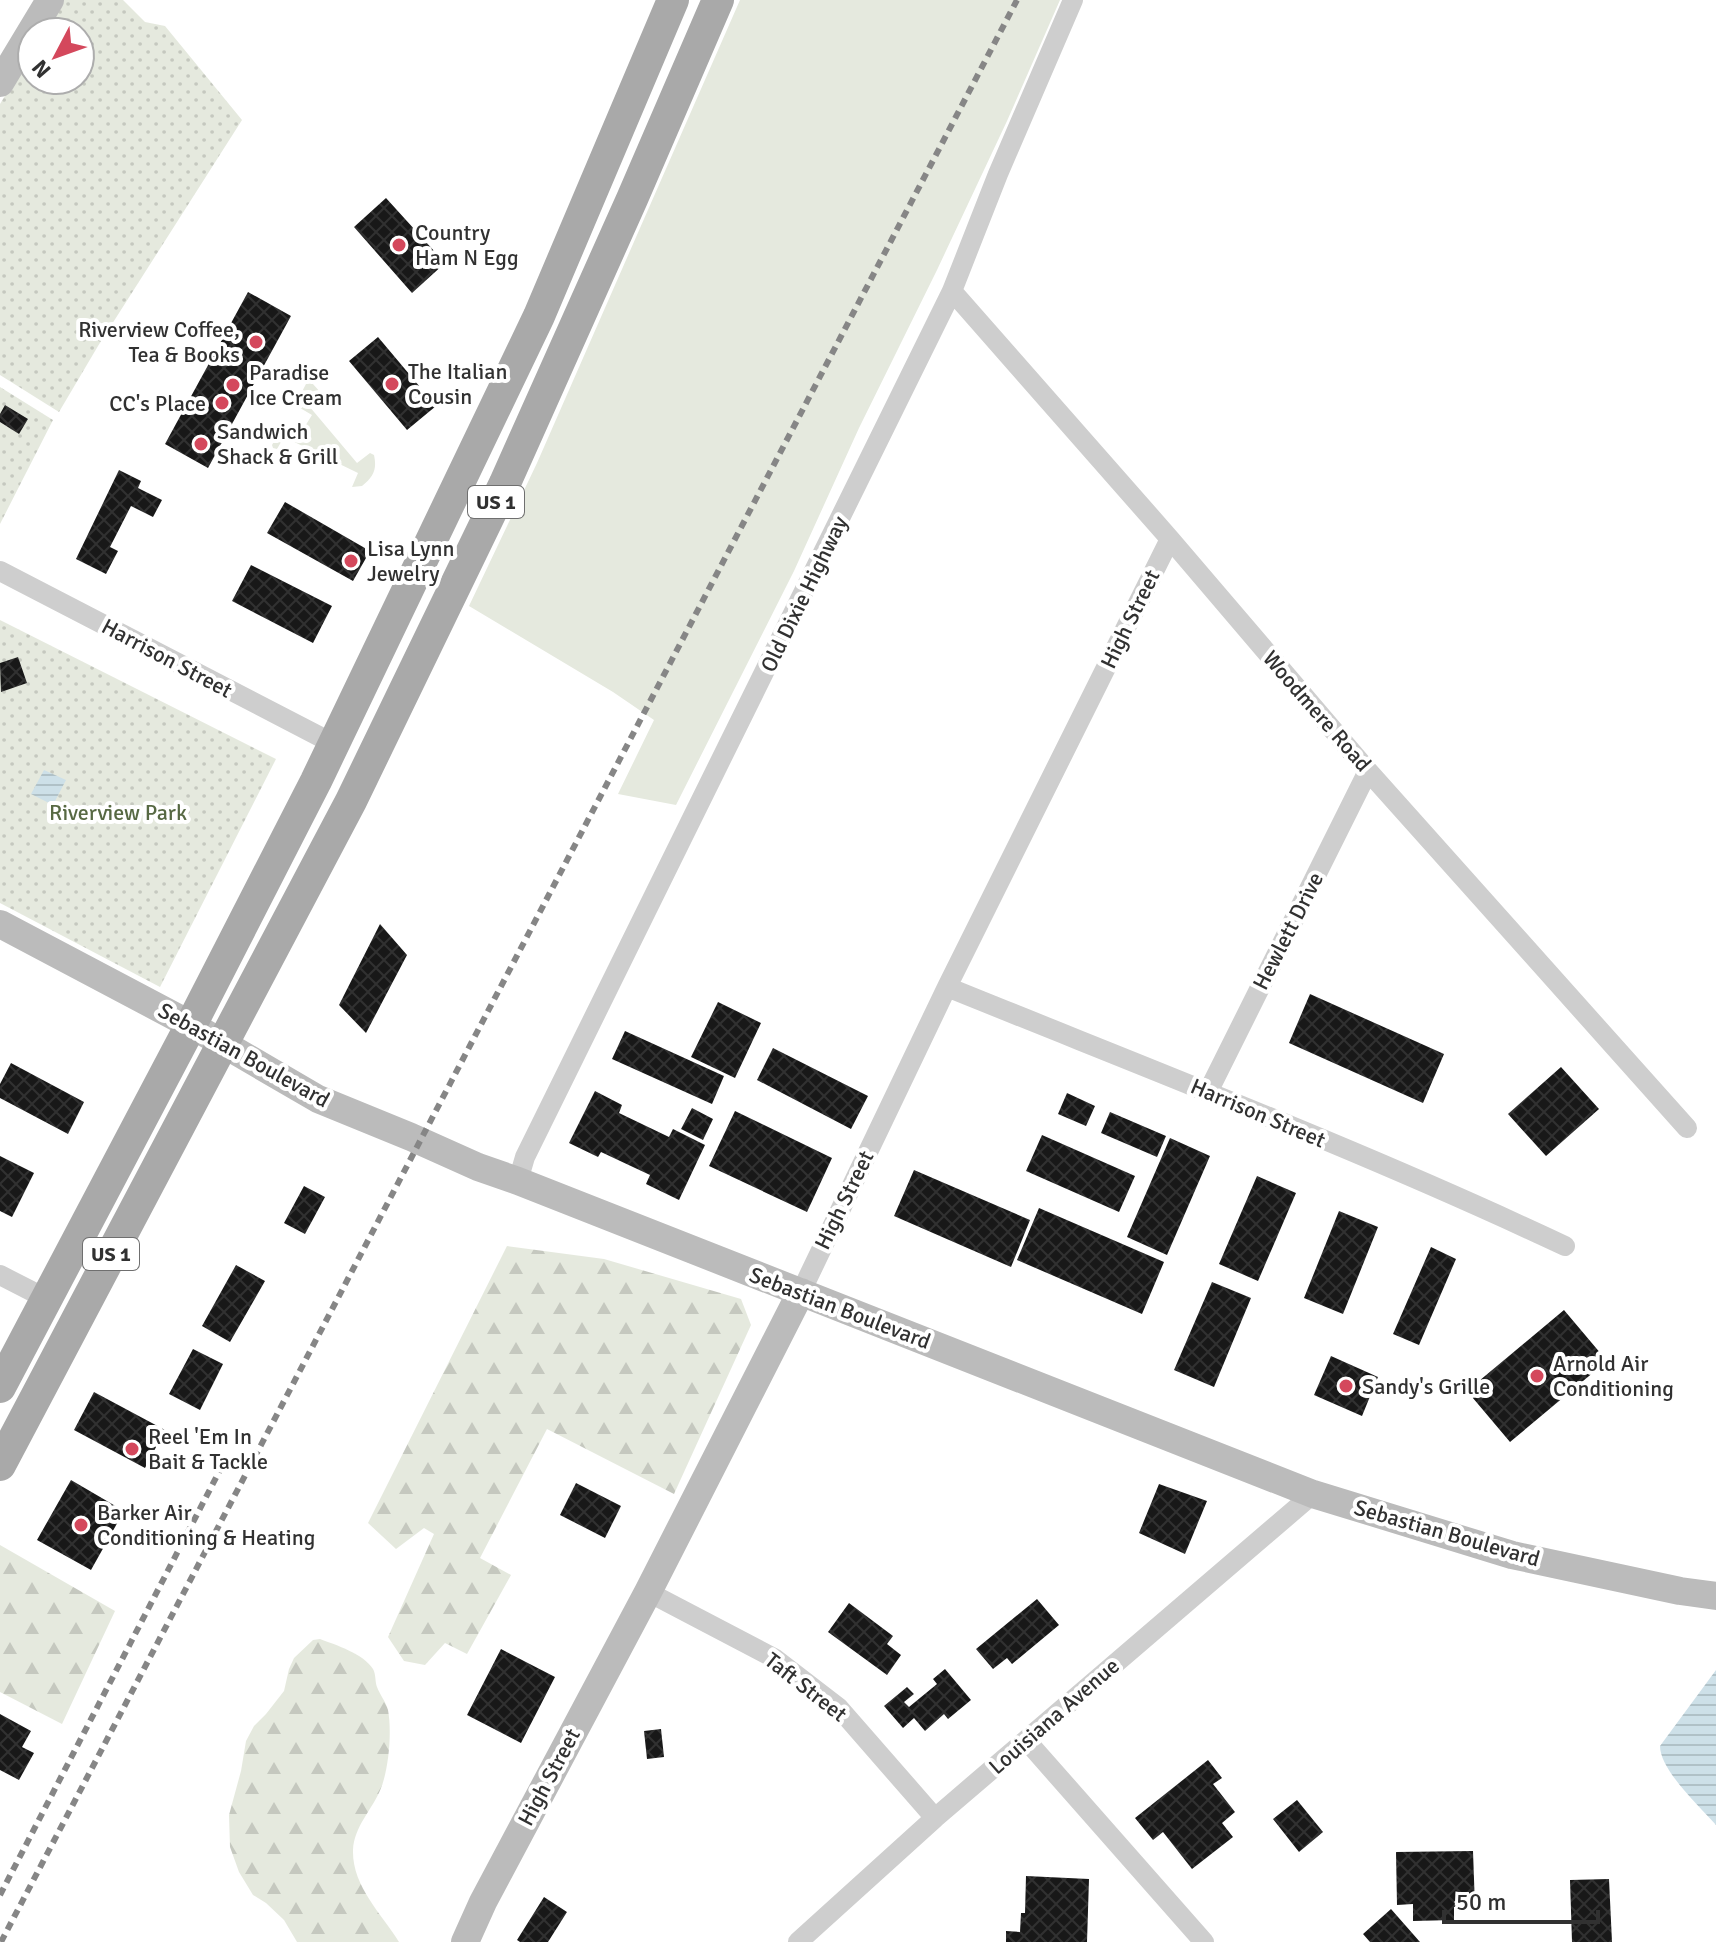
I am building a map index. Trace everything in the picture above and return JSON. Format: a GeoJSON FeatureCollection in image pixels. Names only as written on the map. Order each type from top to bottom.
{"type":"FeatureCollection","features":[{"type":"Feature","properties":{"kind":"main road","name":"US 1"},"geometry":{"type":"LineString","coordinates":[[0,1387],[191,1025],[334,744],[539,316],[673,0]]}},
{"type":"Feature","properties":{"kind":"main road"},"geometry":{"type":"LineString","coordinates":[[668,114],[672,67],[700,0]]}},
{"type":"Feature","properties":{"kind":"main road","name":"US 1"},"geometry":{"type":"LineString","coordinates":[[0,1465],[351,801],[505,483],[718,0]]}},
{"type":"Feature","properties":{"kind":"main road"},"geometry":{"type":"LineString","coordinates":[[0,83],[49,1]]}},
{"type":"Feature","properties":{"kind":"main road"},"geometry":{"type":"LineString","coordinates":[[483,433],[488,460],[505,483]]}},
{"type":"Feature","properties":{"kind":"main road"},"geometry":{"type":"LineString","coordinates":[[449,504],[460,532],[463,570]]}},
{"type":"Feature","properties":{"kind":"main road","name":"Sebastian Boulevard"},"geometry":{"type":"LineString","coordinates":[[0,924],[191,1025],[318,1099],[478,1167],[1313,1494],[1512,1555],[1716,1596]]}},
{"type":"Feature","properties":{"kind":"main road","name":"High Street"},"geometry":{"type":"LineString","coordinates":[[465,1942],[801,1292]]}},
{"type":"Feature","properties":{"kind":"street","name":"Old Dixie Highway"},"geometry":{"type":"LineString","coordinates":[[518,1181],[525,1157],[952,291],[998,174],[1073,0]]}},
{"type":"Feature","properties":{"kind":"street","name":"Woodmere Road"},"geometry":{"type":"LineString","coordinates":[[952,291],[1368,771],[1687,1128]]}},
{"type":"Feature","properties":{"kind":"street","name":"High Street"},"geometry":{"type":"LineString","coordinates":[[801,1292],[947,987],[1170,539]]}},
{"type":"Feature","properties":{"kind":"street","name":"Harrison Street"},"geometry":{"type":"LineString","coordinates":[[0,571],[334,744]]}},
{"type":"Feature","properties":{"kind":"street","name":"Hewlett Drive"},"geometry":{"type":"LineString","coordinates":[[1208,1092],[1368,771]]}},
{"type":"Feature","properties":{"kind":"street","name":"Harrison Street"},"geometry":{"type":"LineString","coordinates":[[947,987],[1208,1092],[1490,1211],[1565,1246]]}},
{"type":"Feature","properties":{"kind":"street"},"geometry":{"type":"LineString","coordinates":[[0,1275],[47,1299]]}},
{"type":"Feature","properties":{"kind":"street","name":"Louisiana Avenue"},"geometry":{"type":"LineString","coordinates":[[798,1942],[935,1818],[1313,1494]]}},
{"type":"Feature","properties":{"kind":"street","name":"Taft Street"},"geometry":{"type":"LineString","coordinates":[[648,1592],[774,1658],[839,1708],[935,1818]]}},
{"type":"Feature","properties":{"kind":"street"},"geometry":{"type":"LineString","coordinates":[[1026,1740],[1204,1942]]}},
{"type":"Feature","properties":{"kind":"green space"},"geometry":{"type":"Polygon","coordinates":[[[62,0],[123,0],[145,22],[165,26],[242,120],[59,412],[0,375],[0,104],[16,78],[16,96],[96,96],[96,16],[52,16],[62,0]]]}},
{"type":"Feature","properties":{"kind":"green space"},"geometry":{"type":"Polygon","coordinates":[[[740,0],[1060,0],[1007,121],[859,428],[794,571],[676,805],[618,794],[654,720],[469,606],[537,463],[740,0]]]}},
{"type":"Feature","properties":{"kind":"green space"},"geometry":{"type":"Polygon","coordinates":[[[312,383],[322,394],[309,406],[357,463],[370,453],[374,455],[374,472],[362,486],[352,487],[358,473],[284,437],[277,449],[273,448],[280,430],[297,439],[312,415],[295,405],[306,384],[312,383]]]}},
{"type":"Feature","properties":{"kind":"green space"},"geometry":{"type":"Polygon","coordinates":[[[0,387],[53,420],[0,524],[0,387]]]}},
{"type":"Feature","properties":{"kind":"green space","name":"Riverview Park"},"geometry":{"type":"Polygon","coordinates":[[[0,620],[276,759],[160,987],[0,903],[0,620]]]}},
{"type":"Feature","properties":{"kind":"green space"},"geometry":{"type":"Polygon","coordinates":[[[507,1246],[604,1259],[741,1299],[751,1325],[674,1494],[547,1429],[480,1558],[511,1575],[467,1654],[445,1643],[425,1665],[404,1661],[388,1637],[434,1534],[424,1528],[396,1549],[368,1523],[507,1246]]]}},
{"type":"Feature","properties":{"kind":"green space"},"geometry":{"type":"Polygon","coordinates":[[[0,1545],[115,1611],[62,1724],[0,1692],[0,1545]]]}},
{"type":"Feature","properties":{"kind":"green space"},"geometry":{"type":"Polygon","coordinates":[[[320,1639],[349,1651],[369,1664],[388,1710],[389,1749],[384,1780],[360,1825],[353,1850],[362,1887],[399,1942],[297,1942],[284,1920],[253,1895],[239,1872],[230,1847],[229,1815],[246,1741],[254,1726],[284,1691],[294,1658],[313,1640],[320,1639]]]}},
{"type":"Feature","properties":{"kind":"shaded area"},"geometry":{"type":"Polygon","coordinates":[[[44,770],[66,780],[53,805],[31,794],[44,770]]]}},
{"type":"Feature","properties":{"kind":"shaded area"},"geometry":{"type":"Polygon","coordinates":[[[1716,1670],[1716,1825],[1666,1766],[1660,1746],[1716,1670]]]}},
{"type":"Feature","properties":{"kind":"building","name":"Country Ham N Egg"},"geometry":{"type":"Polygon","coordinates":[[[386,198],[445,263],[412,293],[354,227],[386,198]]]}},
{"type":"Feature","properties":{"kind":"building"},"geometry":{"type":"Polygon","coordinates":[[[248,292],[291,316],[208,468],[165,444],[248,292]]]}},
{"type":"Feature","properties":{"kind":"building","name":"The Italian Cousin"},"geometry":{"type":"Polygon","coordinates":[[[378,337],[436,406],[407,430],[349,361],[378,337]]]}},
{"type":"Feature","properties":{"kind":"building"},"geometry":{"type":"Polygon","coordinates":[[[5,405],[28,419],[19,434],[0,422],[5,405]]]}},
{"type":"Feature","properties":{"kind":"building"},"geometry":{"type":"Polygon","coordinates":[[[119,470],[141,481],[138,488],[162,500],[153,517],[131,506],[110,547],[118,551],[106,574],[76,559],[119,470]]]}},
{"type":"Feature","properties":{"kind":"building"},"geometry":{"type":"Polygon","coordinates":[[[285,502],[370,551],[353,581],[267,533],[285,502]]]}},
{"type":"Feature","properties":{"kind":"building"},"geometry":{"type":"Polygon","coordinates":[[[251,565],[332,606],[313,643],[232,601],[251,565]]]}},
{"type":"Feature","properties":{"kind":"building"},"geometry":{"type":"Polygon","coordinates":[[[18,657],[27,683],[1,692],[0,663],[18,657]]]}},
{"type":"Feature","properties":{"kind":"building"},"geometry":{"type":"Polygon","coordinates":[[[380,924],[407,955],[366,1033],[339,1005],[380,924]]]}},
{"type":"Feature","properties":{"kind":"building"},"geometry":{"type":"Polygon","coordinates":[[[1310,994],[1444,1054],[1423,1103],[1289,1043],[1310,994]]]}},
{"type":"Feature","properties":{"kind":"building"},"geometry":{"type":"Polygon","coordinates":[[[718,1002],[761,1023],[735,1078],[691,1057],[718,1002]]]}},
{"type":"Feature","properties":{"kind":"building"},"geometry":{"type":"Polygon","coordinates":[[[625,1031],[724,1076],[712,1104],[612,1059],[625,1031]]]}},
{"type":"Feature","properties":{"kind":"building"},"geometry":{"type":"Polygon","coordinates":[[[773,1048],[868,1096],[851,1129],[757,1080],[773,1048]]]}},
{"type":"Feature","properties":{"kind":"building"},"geometry":{"type":"Polygon","coordinates":[[[11,1063],[84,1102],[68,1134],[0,1098],[0,1084],[11,1063]]]}},
{"type":"Feature","properties":{"kind":"building"},"geometry":{"type":"Polygon","coordinates":[[[1561,1067],[1599,1109],[1546,1156],[1508,1114],[1561,1067]]]}},
{"type":"Feature","properties":{"kind":"building"},"geometry":{"type":"Polygon","coordinates":[[[595,1091],[622,1105],[619,1113],[669,1137],[673,1129],[705,1145],[679,1200],[646,1184],[650,1175],[601,1152],[598,1157],[569,1143],[595,1091]]]}},
{"type":"Feature","properties":{"kind":"building"},"geometry":{"type":"Polygon","coordinates":[[[1067,1093],[1095,1106],[1086,1126],[1058,1114],[1067,1093]]]}},
{"type":"Feature","properties":{"kind":"building"},"geometry":{"type":"Polygon","coordinates":[[[692,1108],[713,1119],[703,1140],[681,1129],[692,1108]]]}},
{"type":"Feature","properties":{"kind":"building"},"geometry":{"type":"Polygon","coordinates":[[[735,1111],[832,1158],[807,1212],[709,1166],[735,1111]]]}},
{"type":"Feature","properties":{"kind":"building"},"geometry":{"type":"Polygon","coordinates":[[[1110,1112],[1166,1136],[1157,1157],[1101,1133],[1110,1112]]]}},
{"type":"Feature","properties":{"kind":"building"},"geometry":{"type":"Polygon","coordinates":[[[1042,1135],[1135,1176],[1119,1212],[1026,1171],[1042,1135]]]}},
{"type":"Feature","properties":{"kind":"building"},"geometry":{"type":"Polygon","coordinates":[[[1170,1138],[1210,1156],[1167,1255],[1127,1237],[1170,1138]]]}},
{"type":"Feature","properties":{"kind":"building"},"geometry":{"type":"Polygon","coordinates":[[[0,1156],[34,1173],[12,1217],[0,1211],[0,1156]]]}},
{"type":"Feature","properties":{"kind":"building"},"geometry":{"type":"Polygon","coordinates":[[[914,1170],[1030,1220],[1011,1267],[894,1216],[914,1170]]]}},
{"type":"Feature","properties":{"kind":"building"},"geometry":{"type":"Polygon","coordinates":[[[1257,1176],[1296,1193],[1258,1281],[1219,1264],[1257,1176]]]}},
{"type":"Feature","properties":{"kind":"building"},"geometry":{"type":"Polygon","coordinates":[[[304,1186],[325,1197],[305,1234],[284,1223],[304,1186]]]}},
{"type":"Feature","properties":{"kind":"building"},"geometry":{"type":"Polygon","coordinates":[[[1039,1208],[1164,1262],[1142,1314],[1017,1260],[1039,1208]]]}},
{"type":"Feature","properties":{"kind":"building"},"geometry":{"type":"Polygon","coordinates":[[[1339,1211],[1378,1227],[1343,1314],[1304,1298],[1339,1211]]]}},
{"type":"Feature","properties":{"kind":"building"},"geometry":{"type":"Polygon","coordinates":[[[1431,1247],[1456,1259],[1419,1345],[1393,1334],[1431,1247]]]}},
{"type":"Feature","properties":{"kind":"building"},"geometry":{"type":"Polygon","coordinates":[[[236,1265],[265,1281],[230,1342],[202,1326],[236,1265]]]}},
{"type":"Feature","properties":{"kind":"building"},"geometry":{"type":"Polygon","coordinates":[[[1212,1282],[1251,1298],[1214,1387],[1174,1370],[1212,1282]]]}},
{"type":"Feature","properties":{"kind":"building","name":"Arnold Air Conditioning"},"geometry":{"type":"Polygon","coordinates":[[[1564,1310],[1607,1361],[1510,1442],[1467,1391],[1564,1310]]]}},
{"type":"Feature","properties":{"kind":"building"},"geometry":{"type":"Polygon","coordinates":[[[193,1349],[223,1364],[200,1410],[169,1394],[193,1349]]]}},
{"type":"Feature","properties":{"kind":"building","name":"Sandy's Grille"},"geometry":{"type":"Polygon","coordinates":[[[1331,1356],[1378,1377],[1362,1416],[1314,1395],[1331,1356]]]}},
{"type":"Feature","properties":{"kind":"building","name":"Reel 'Em In Bait & Tackle"},"geometry":{"type":"Polygon","coordinates":[[[94,1392],[165,1430],[145,1468],[74,1430],[94,1392]]]}},
{"type":"Feature","properties":{"kind":"building","name":"Barker Air Conditioning & Heating"},"geometry":{"type":"Polygon","coordinates":[[[71,1480],[124,1511],[91,1570],[37,1540],[71,1480]]]}},
{"type":"Feature","properties":{"kind":"building"},"geometry":{"type":"Polygon","coordinates":[[[576,1483],[621,1506],[605,1538],[560,1515],[576,1483]]]}},
{"type":"Feature","properties":{"kind":"building"},"geometry":{"type":"Polygon","coordinates":[[[1159,1484],[1207,1501],[1185,1554],[1139,1533],[1159,1484]]]}},
{"type":"Feature","properties":{"kind":"building"},"geometry":{"type":"Polygon","coordinates":[[[1037,1599],[1059,1625],[1012,1664],[1007,1658],[993,1669],[976,1649],[1037,1599]]]}},
{"type":"Feature","properties":{"kind":"building"},"geometry":{"type":"Polygon","coordinates":[[[849,1603],[893,1636],[887,1644],[901,1655],[887,1675],[828,1632],[849,1603]]]}},
{"type":"Feature","properties":{"kind":"building"},"geometry":{"type":"Polygon","coordinates":[[[501,1649],[555,1677],[521,1743],[467,1715],[501,1649]]]}},
{"type":"Feature","properties":{"kind":"building"},"geometry":{"type":"Polygon","coordinates":[[[945,1669],[971,1700],[948,1719],[944,1714],[925,1731],[914,1718],[903,1728],[884,1706],[907,1687],[914,1694],[904,1702],[909,1707],[937,1684],[933,1679],[945,1669]]]}},
{"type":"Feature","properties":{"kind":"building"},"geometry":{"type":"Polygon","coordinates":[[[0,1714],[31,1731],[22,1747],[34,1753],[19,1780],[0,1770],[0,1714]]]}},
{"type":"Feature","properties":{"kind":"building"},"geometry":{"type":"Polygon","coordinates":[[[661,1729],[664,1757],[647,1759],[644,1731],[661,1729]]]}},
{"type":"Feature","properties":{"kind":"building"},"geometry":{"type":"Polygon","coordinates":[[[1208,1760],[1222,1778],[1213,1784],[1235,1812],[1222,1823],[1233,1837],[1192,1869],[1163,1832],[1153,1840],[1135,1818],[1208,1760]]]}},
{"type":"Feature","properties":{"kind":"building"},"geometry":{"type":"Polygon","coordinates":[[[1297,1800],[1323,1832],[1299,1852],[1273,1819],[1297,1800]]]}},
{"type":"Feature","properties":{"kind":"building"},"geometry":{"type":"Polygon","coordinates":[[[1473,1851],[1475,1907],[1454,1907],[1454,1920],[1413,1921],[1413,1904],[1397,1905],[1396,1852],[1473,1851]]]}},
{"type":"Feature","properties":{"kind":"building"},"geometry":{"type":"Polygon","coordinates":[[[1026,1876],[1089,1879],[1087,1942],[1006,1942],[1006,1931],[1020,1932],[1021,1913],[1025,1913],[1026,1876]]]}},
{"type":"Feature","properties":{"kind":"building"},"geometry":{"type":"Polygon","coordinates":[[[1609,1879],[1612,1942],[1572,1942],[1570,1880],[1609,1879]]]}},
{"type":"Feature","properties":{"kind":"building"},"geometry":{"type":"Polygon","coordinates":[[[544,1897],[567,1912],[548,1942],[520,1942],[517,1940],[544,1897]]]}},
{"type":"Feature","properties":{"kind":"building"},"geometry":{"type":"Polygon","coordinates":[[[1391,1909],[1420,1942],[1370,1942],[1363,1934],[1391,1909]]]}},
{"type":"Feature","properties":{"kind":"railway"},"geometry":{"type":"LineString","coordinates":[[1,1942],[1017,0]]}},
{"type":"Feature","properties":{"kind":"railway"},"geometry":{"type":"LineString","coordinates":[[0,1895],[220,1470]]}},
{"type":"Feature","properties":{"kind":"place","name":"Country Ham N Egg"},"geometry":{"type":"Point","coordinates":[399,245]}},
{"type":"Feature","properties":{"kind":"place","name":"Riverview Coffee, Tea & Books"},"geometry":{"type":"Point","coordinates":[256,342]}},
{"type":"Feature","properties":{"kind":"place","name":"The Italian Cousin"},"geometry":{"type":"Point","coordinates":[392,384]}},
{"type":"Feature","properties":{"kind":"place","name":"Paradise Ice Cream"},"geometry":{"type":"Point","coordinates":[233,385]}},
{"type":"Feature","properties":{"kind":"place","name":"CC's Place"},"geometry":{"type":"Point","coordinates":[222,403]}},
{"type":"Feature","properties":{"kind":"place","name":"Sandwich Shack & Grill"},"geometry":{"type":"Point","coordinates":[201,444]}},
{"type":"Feature","properties":{"kind":"place","name":"Lisa Lynn Jewelry"},"geometry":{"type":"Point","coordinates":[351,561]}},
{"type":"Feature","properties":{"kind":"place","name":"Arnold Air Conditioning"},"geometry":{"type":"Point","coordinates":[1537,1376]}},
{"type":"Feature","properties":{"kind":"place","name":"Sandy's Grille"},"geometry":{"type":"Point","coordinates":[1346,1386]}},
{"type":"Feature","properties":{"kind":"place","name":"Reel 'Em In Bait & Tackle"},"geometry":{"type":"Point","coordinates":[132,1449]}},
{"type":"Feature","properties":{"kind":"place","name":"Barker Air Conditioning & Heating"},"geometry":{"type":"Point","coordinates":[81,1525]}}]}
